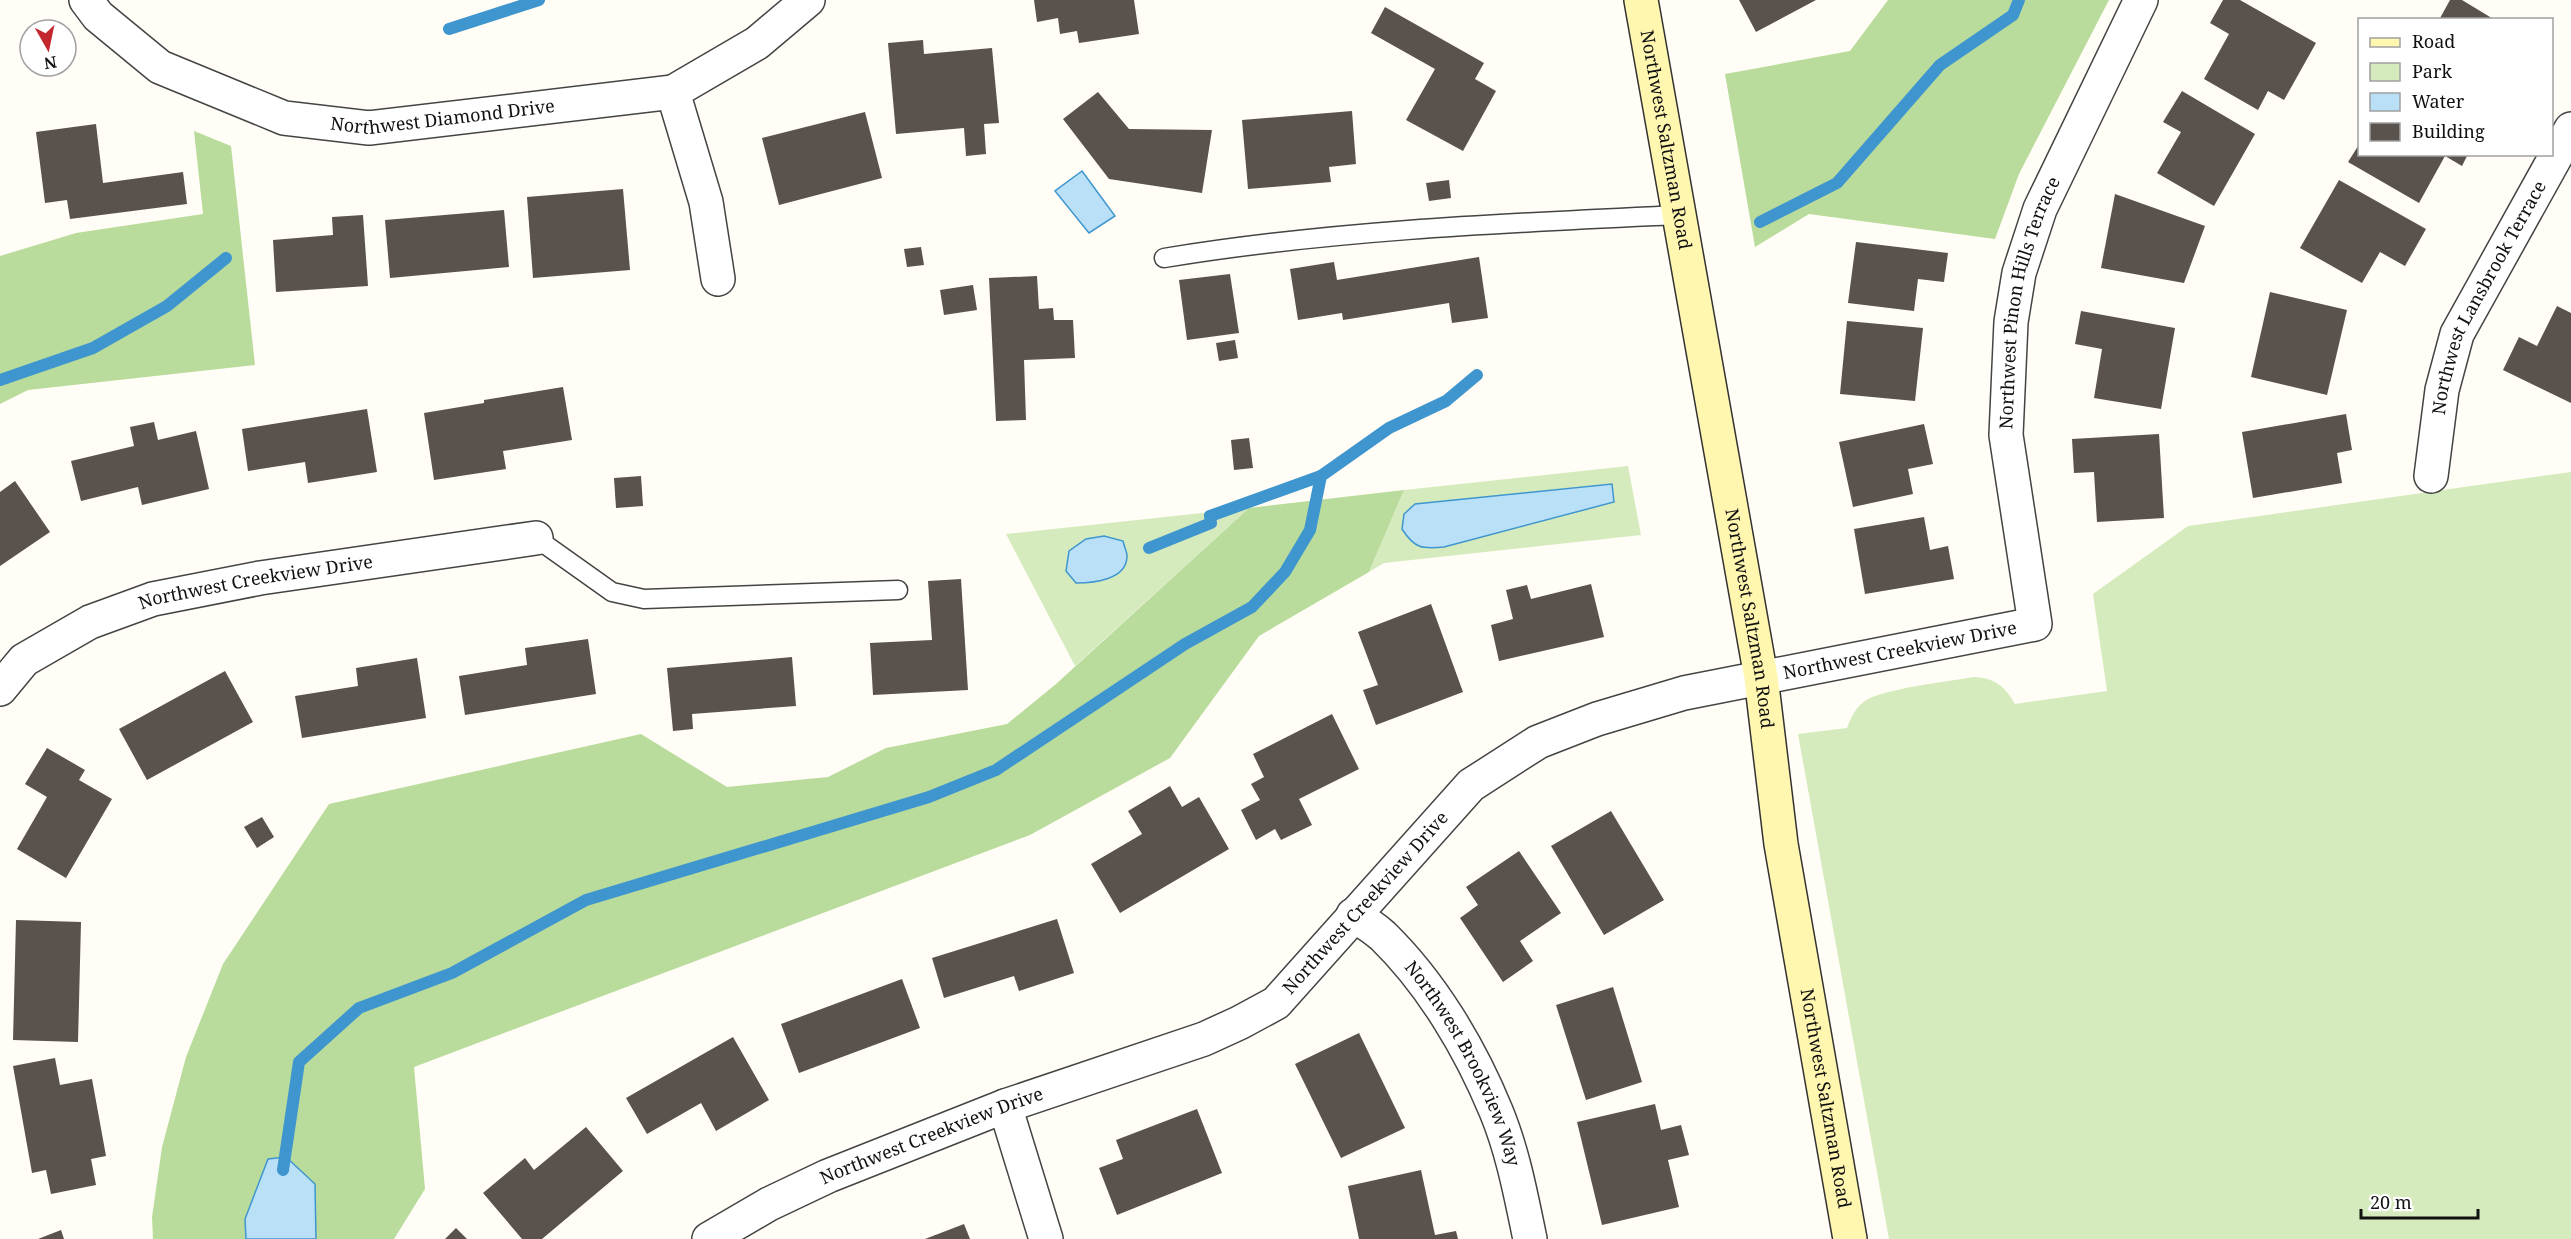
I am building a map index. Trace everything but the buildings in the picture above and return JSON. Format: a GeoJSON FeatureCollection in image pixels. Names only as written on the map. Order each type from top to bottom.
{"type":"FeatureCollection","features":[{"type":"Feature","properties":{"kind":"main road","name":"Northwest Saltzman Road"},"geometry":{"type":"LineString","coordinates":[[1641,0],[1761,677],[1781,844],[1850,1239]]}},
{"type":"Feature","properties":{"kind":"street","name":"Northwest Diamond Drive"},"geometry":{"type":"LineString","coordinates":[[86,0],[99,16],[160,67],[284,118],[369,128],[673,92],[757,43],[808,0]]}},
{"type":"Feature","properties":{"kind":"street","name":"Northwest Pinon Hills Terrace"},"geometry":{"type":"LineString","coordinates":[[2035,624],[2006,435],[2010,322],[2019,273],[2040,209],[2141,0]]}},
{"type":"Feature","properties":{"kind":"street"},"geometry":{"type":"LineString","coordinates":[[673,92],[706,202],[718,279]]}},
{"type":"Feature","properties":{"kind":"street","name":"Northwest Lansbrook Terrace"},"geometry":{"type":"LineString","coordinates":[[2431,476],[2442,390],[2457,334],[2571,129]]}},
{"type":"Feature","properties":{"kind":"street","name":"Northwest Creekview Drive"},"geometry":{"type":"LineString","coordinates":[[0,689],[24,660],[90,622],[153,599],[260,578],[536,538]]}},
{"type":"Feature","properties":{"kind":"street","name":"Northwest Creekview Drive"},"geometry":{"type":"LineString","coordinates":[[709,1239],[769,1204],[828,1176],[1005,1106],[1204,1039],[1276,1002],[1471,785],[1538,742],[1597,719],[1684,693],[2035,624]]}},
{"type":"Feature","properties":{"kind":"street","name":"Northwest Brookview Way"},"geometry":{"type":"LineString","coordinates":[[1353,915],[1382,935],[1423,982],[1456,1032],[1496,1112],[1513,1162],[1530,1239]]}},
{"type":"Feature","properties":{"kind":"street"},"geometry":{"type":"LineString","coordinates":[[1005,1106],[1046,1239]]}},
{"type":"Feature","properties":{"kind":"lane"},"geometry":{"type":"LineString","coordinates":[[1164,258],[1234,247],[1457,227],[1679,215]]}},
{"type":"Feature","properties":{"kind":"lane"},"geometry":{"type":"LineString","coordinates":[[536,538],[612,592],[644,599],[898,590]]}},
{"type":"Feature","properties":{"kind":"green space"},"geometry":{"type":"Polygon","coordinates":[[[1888,0],[2109,0],[2019,174],[1995,239],[1809,214],[1755,247],[1725,74],[1850,51],[1888,0]]]}},
{"type":"Feature","properties":{"kind":"green space"},"geometry":{"type":"Polygon","coordinates":[[[194,131],[231,146],[255,365],[28,390],[0,404],[0,256],[76,233],[203,214],[194,131]]]}},
{"type":"Feature","properties":{"kind":"green space"},"geometry":{"type":"Polygon","coordinates":[[[1628,466],[1641,535],[1384,563],[1369,572],[1404,490],[1628,466]]]}},
{"type":"Feature","properties":{"kind":"green space"},"geometry":{"type":"Polygon","coordinates":[[[2571,472],[2571,1239],[1889,1239],[1798,734],[1847,728],[1859,706],[1873,697],[1900,689],[1974,677],[1998,684],[2015,704],[2107,691],[2093,594],[2188,526],[2571,472]]]}},
{"type":"Feature","properties":{"kind":"green space"},"geometry":{"type":"Polygon","coordinates":[[[1404,490],[1369,572],[1259,636],[1170,758],[1030,835],[414,1067],[425,1189],[394,1239],[153,1239],[152,1217],[162,1147],[186,1057],[223,964],[329,804],[641,734],[727,787],[828,777],[886,748],[1007,724],[1056,684],[1249,508],[1404,490]]]}},
{"type":"Feature","properties":{"kind":"green space"},"geometry":{"type":"Polygon","coordinates":[[[1249,508],[1075,666],[1006,534],[1249,508]]]}},
{"type":"Feature","properties":{"kind":"water"},"geometry":{"type":"Polygon","coordinates":[[[1082,171],[1115,216],[1089,233],[1055,191],[1082,171]]]}},
{"type":"Feature","properties":{"kind":"water"},"geometry":{"type":"Polygon","coordinates":[[[1612,484],[1614,502],[1444,547],[1430,548],[1415,544],[1402,529],[1404,514],[1415,504],[1612,484]]]}},
{"type":"Feature","properties":{"kind":"water"},"geometry":{"type":"Polygon","coordinates":[[[1104,536],[1123,541],[1127,554],[1126,564],[1115,575],[1108,578],[1076,583],[1066,571],[1069,551],[1086,539],[1104,536]]]}},
{"type":"Feature","properties":{"kind":"water"},"geometry":{"type":"Polygon","coordinates":[[[286,1157],[315,1184],[316,1239],[246,1239],[245,1219],[268,1159],[286,1157]]]}},
{"type":"Feature","properties":{"kind":"waterway"},"geometry":{"type":"LineString","coordinates":[[449,29],[539,0]]}},
{"type":"Feature","properties":{"kind":"waterway"},"geometry":{"type":"LineString","coordinates":[[1760,222],[1837,183],[1940,65],[2013,15],[2019,0]]}},
{"type":"Feature","properties":{"kind":"waterway"},"geometry":{"type":"LineString","coordinates":[[0,380],[93,348],[167,306],[226,258]]}},
{"type":"Feature","properties":{"kind":"waterway"},"geometry":{"type":"LineString","coordinates":[[283,1170],[299,1062],[359,1008],[452,973],[586,900],[929,797],[996,770],[1185,644],[1252,607],[1285,572],[1310,530],[1321,476],[1389,428],[1446,401],[1477,375]]}},
{"type":"Feature","properties":{"kind":"waterway"},"geometry":{"type":"LineString","coordinates":[[1149,548],[1211,523],[1210,516],[1321,476]]}}]}
